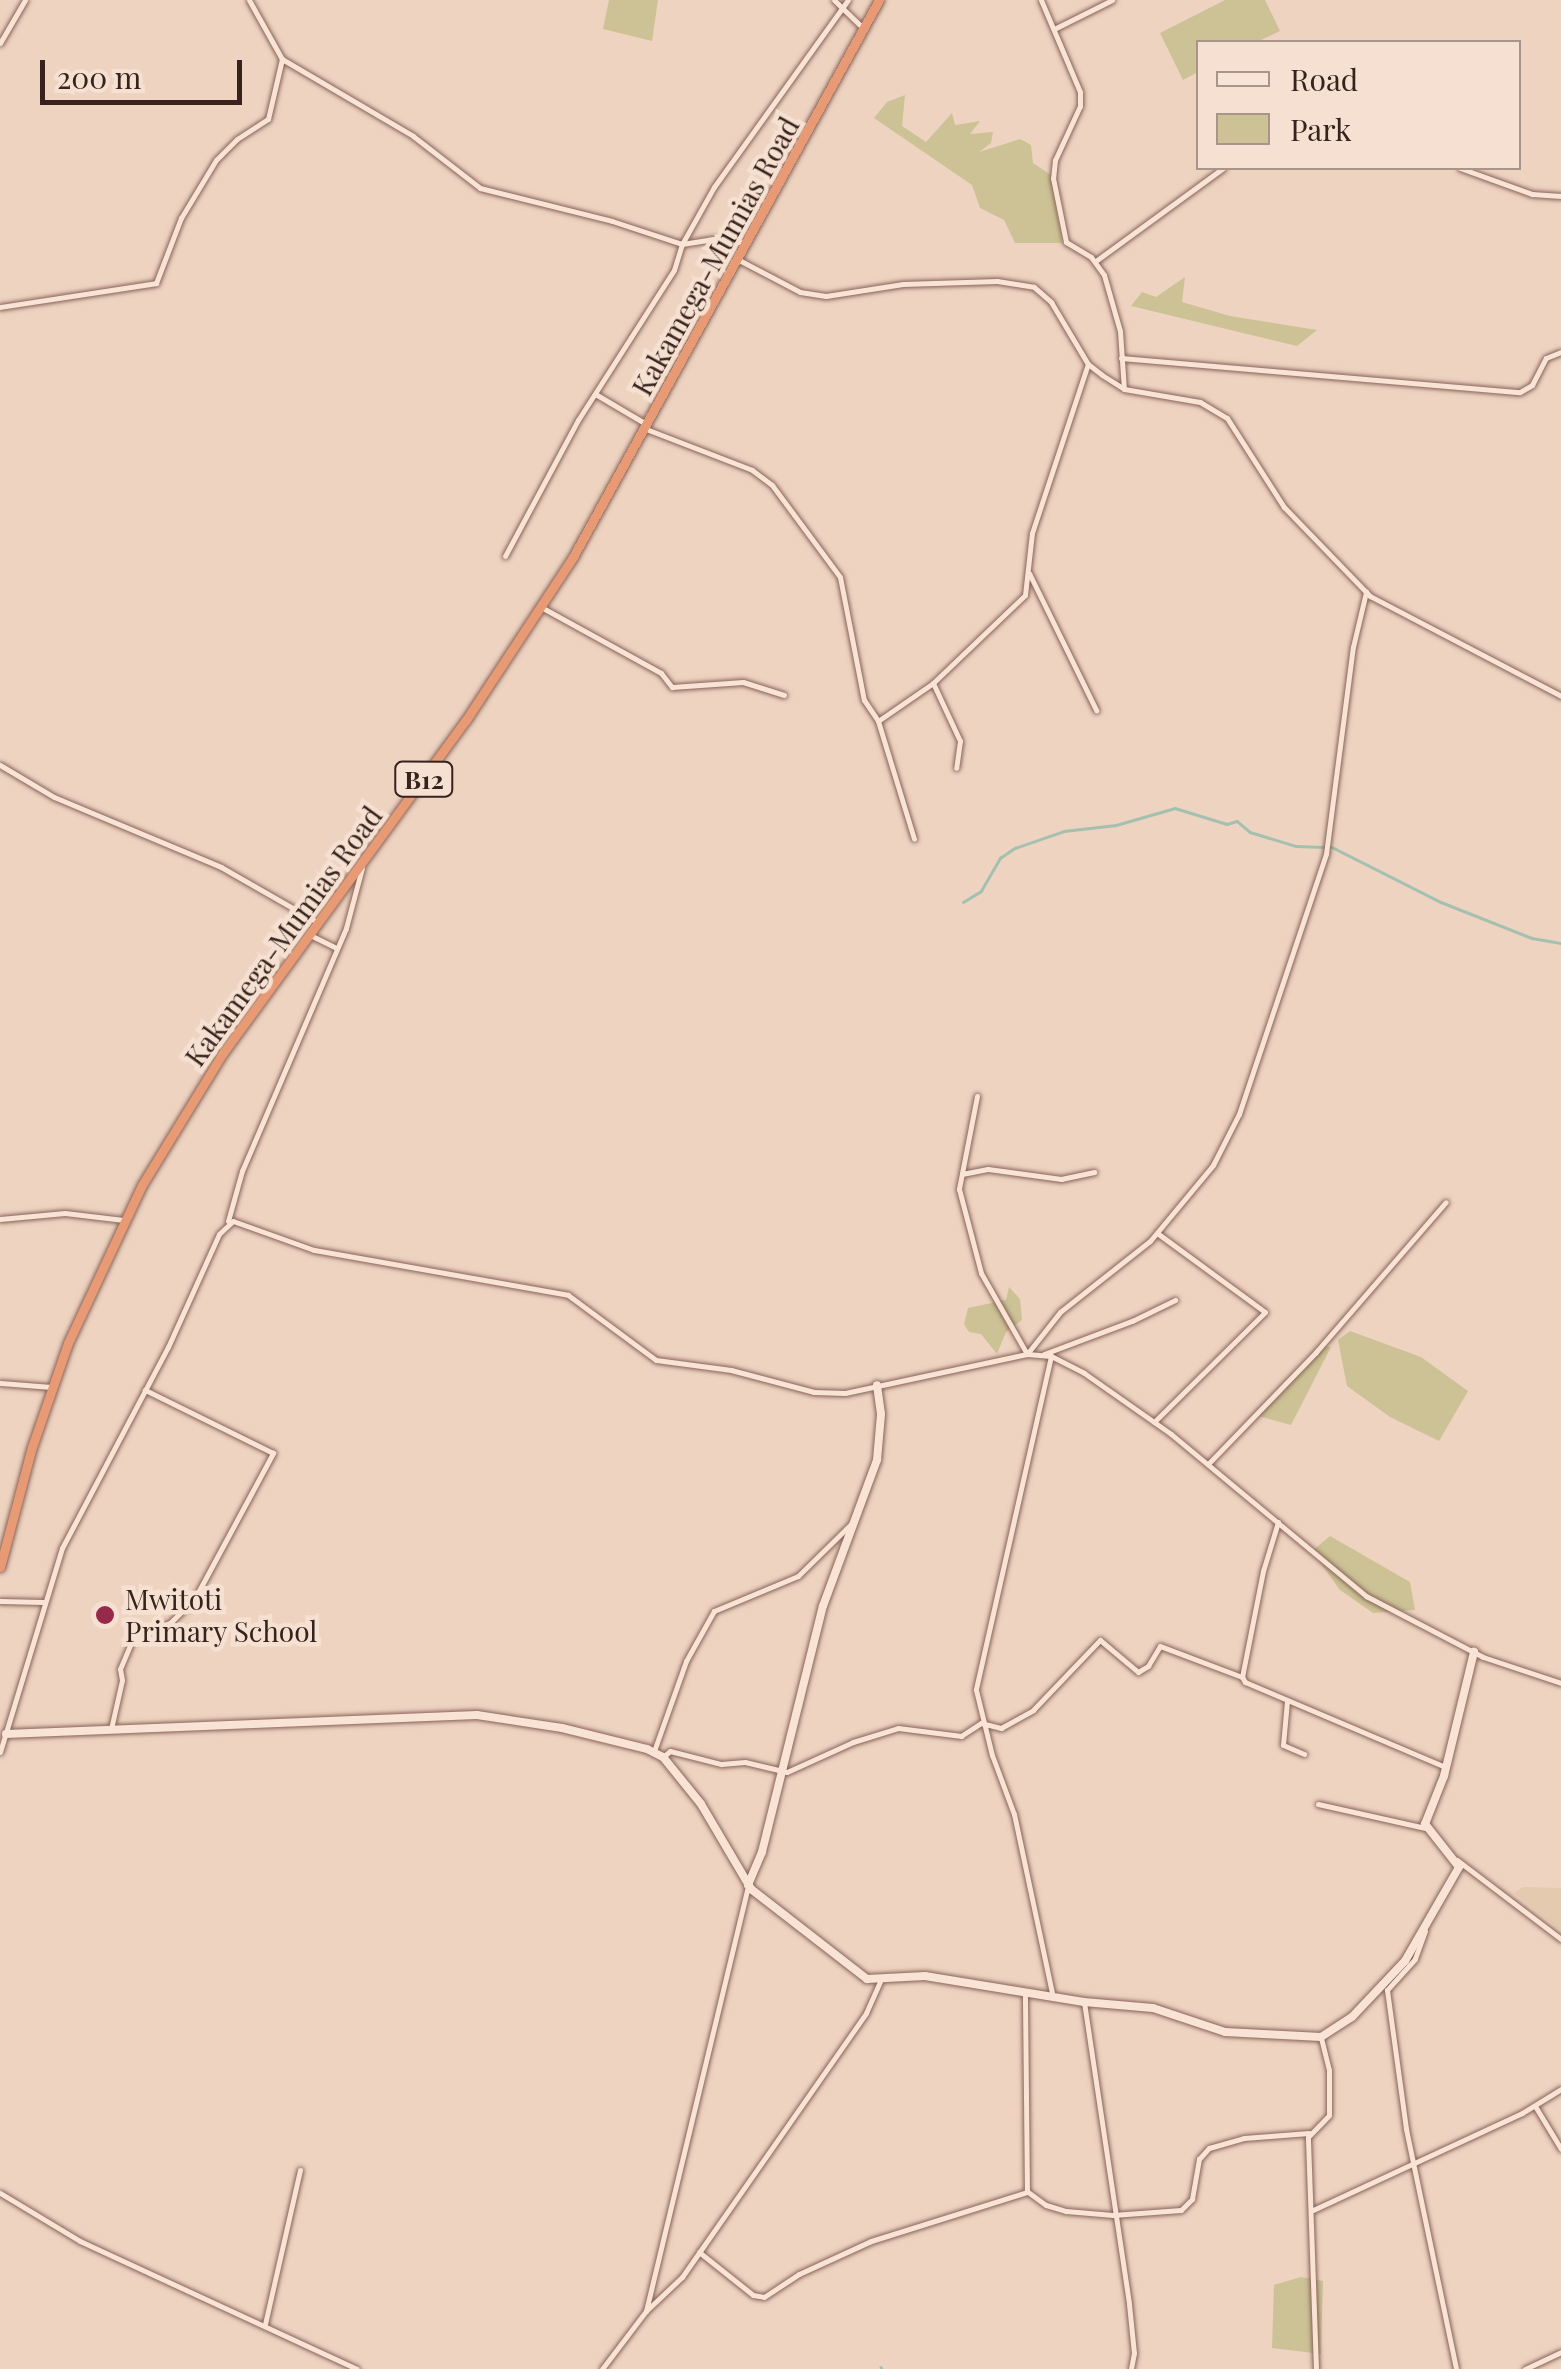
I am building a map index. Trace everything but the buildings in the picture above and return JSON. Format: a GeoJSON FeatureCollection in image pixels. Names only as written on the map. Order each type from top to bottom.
{"type":"FeatureCollection","features":[{"type":"Feature","properties":{"kind":"highway","name":"Kakamega-Mumias Road"},"geometry":{"type":"LineString","coordinates":[[0,1567],[52,1386],[124,1220],[222,1053],[362,865],[542,606],[648,427],[880,0]]}},
{"type":"Feature","properties":{"kind":"street"},"geometry":{"type":"LineString","coordinates":[[0,43],[25,0]]}},
{"type":"Feature","properties":{"kind":"street"},"geometry":{"type":"LineString","coordinates":[[249,0],[282,60],[413,136],[480,188],[612,221],[682,244],[714,238],[748,243]]}},
{"type":"Feature","properties":{"kind":"street"},"geometry":{"type":"LineString","coordinates":[[834,0],[864,29]]}},
{"type":"Feature","properties":{"kind":"street"},"geometry":{"type":"LineString","coordinates":[[505,556],[578,420],[598,395],[674,270],[682,244],[717,182],[848,0]]}},
{"type":"Feature","properties":{"kind":"street"},"geometry":{"type":"LineString","coordinates":[[1042,0],[1080,92],[1053,178],[1066,242],[1096,261],[1116,306],[1124,389]]}},
{"type":"Feature","properties":{"kind":"street"},"geometry":{"type":"LineString","coordinates":[[1054,30],[1112,0]]}},
{"type":"Feature","properties":{"kind":"street"},"geometry":{"type":"LineString","coordinates":[[0,307],[156,283],[182,218],[216,160],[236,138],[268,119],[282,60]]}},
{"type":"Feature","properties":{"kind":"street"},"geometry":{"type":"LineString","coordinates":[[1096,261],[1221,170]]}},
{"type":"Feature","properties":{"kind":"street"},"geometry":{"type":"LineString","coordinates":[[1466,170],[1532,194],[1561,196]]}},
{"type":"Feature","properties":{"kind":"street"},"geometry":{"type":"LineString","coordinates":[[739,260],[800,292],[826,296],[904,284],[1025,284],[1052,302],[1088,364],[1124,389],[1189,398],[1222,414],[1284,508],[1366,592],[1481,658],[1561,696]]}},
{"type":"Feature","properties":{"kind":"street"},"geometry":{"type":"LineString","coordinates":[[1121,358],[1520,392],[1532,385],[1546,358],[1561,352]]}},
{"type":"Feature","properties":{"kind":"street"},"geometry":{"type":"LineString","coordinates":[[878,721],[933,683],[1018,603],[1029,583],[1032,533],[1088,364]]}},
{"type":"Feature","properties":{"kind":"street"},"geometry":{"type":"LineString","coordinates":[[598,395],[648,427],[754,471],[772,485],[840,576],[864,700],[878,721],[914,839]]}},
{"type":"Feature","properties":{"kind":"street"},"geometry":{"type":"LineString","coordinates":[[1027,571],[1096,710]]}},
{"type":"Feature","properties":{"kind":"street"},"geometry":{"type":"LineString","coordinates":[[1026,1354],[1060,1312],[1157,1234],[1227,1141],[1322,868],[1354,647],[1366,592]]}},
{"type":"Feature","properties":{"kind":"street"},"geometry":{"type":"LineString","coordinates":[[542,606],[661,673],[672,687],[735,682],[784,695]]}},
{"type":"Feature","properties":{"kind":"street"},"geometry":{"type":"LineString","coordinates":[[933,683],[960,741],[956,768]]}},
{"type":"Feature","properties":{"kind":"street"},"geometry":{"type":"LineString","coordinates":[[0,765],[54,797],[221,867],[319,924]]}},
{"type":"Feature","properties":{"kind":"street"},"geometry":{"type":"LineString","coordinates":[[0,1752],[43,1602],[78,1514],[228,1222],[242,1170],[337,948],[362,865]]}},
{"type":"Feature","properties":{"kind":"street"},"geometry":{"type":"LineString","coordinates":[[310,935],[337,948]]}},
{"type":"Feature","properties":{"kind":"street"},"geometry":{"type":"LineString","coordinates":[[978,1096],[958,1189],[982,1273],[1026,1354]]}},
{"type":"Feature","properties":{"kind":"street"},"geometry":{"type":"LineString","coordinates":[[962,1174],[988,1169],[1061,1179],[1094,1172]]}},
{"type":"Feature","properties":{"kind":"street"},"geometry":{"type":"LineString","coordinates":[[1208,1464],[1316,1352],[1446,1202]]}},
{"type":"Feature","properties":{"kind":"street"},"geometry":{"type":"LineString","coordinates":[[0,1219],[65,1213],[124,1220]]}},
{"type":"Feature","properties":{"kind":"street"},"geometry":{"type":"LineString","coordinates":[[228,1222],[339,1255],[402,1262],[568,1295],[596,1312],[638,1351],[665,1364],[730,1370],[824,1393],[1026,1354],[1052,1356],[1154,1422],[1366,1596],[1474,1652],[1561,1683]]}},
{"type":"Feature","properties":{"kind":"street"},"geometry":{"type":"LineString","coordinates":[[1154,1422],[1265,1312],[1157,1234]]}},
{"type":"Feature","properties":{"kind":"street"},"geometry":{"type":"LineString","coordinates":[[1042,1355],[1132,1322],[1175,1300]]}},
{"type":"Feature","properties":{"kind":"street"},"geometry":{"type":"LineString","coordinates":[[1052,1356],[976,1690],[996,1770],[1014,1814],[1054,1997]]}},
{"type":"Feature","properties":{"kind":"street"},"geometry":{"type":"LineString","coordinates":[[0,1383],[52,1386]]}},
{"type":"Feature","properties":{"kind":"street"},"geometry":{"type":"LineString","coordinates":[[646,2311],[748,1885],[756,1872],[823,1606],[877,1460],[882,1414],[877,1385]]}},
{"type":"Feature","properties":{"kind":"street"},"geometry":{"type":"LineString","coordinates":[[110,1732],[122,1680],[120,1669],[133,1639],[170,1623],[196,1598],[273,1453],[145,1390]]}},
{"type":"Feature","properties":{"kind":"street"},"geometry":{"type":"LineString","coordinates":[[1242,1677],[1278,1521]]}},
{"type":"Feature","properties":{"kind":"street"},"geometry":{"type":"LineString","coordinates":[[654,1751],[686,1661],[714,1611],[798,1576],[853,1522]]}},
{"type":"Feature","properties":{"kind":"street"},"geometry":{"type":"LineString","coordinates":[[0,1601],[43,1602]]}},
{"type":"Feature","properties":{"kind":"street"},"geometry":{"type":"LineString","coordinates":[[664,1757],[670,1751],[782,1772],[898,1728],[961,1736],[986,1723],[1001,1728],[1033,1710],[1100,1640],[1138,1672],[1148,1666],[1160,1646],[1242,1677],[1287,1701],[1445,1766]]}},
{"type":"Feature","properties":{"kind":"street"},"geometry":{"type":"LineString","coordinates":[[1425,1828],[1474,1652]]}},
{"type":"Feature","properties":{"kind":"street"},"geometry":{"type":"LineString","coordinates":[[1287,1701],[1283,1745],[1304,1754]]}},
{"type":"Feature","properties":{"kind":"street"},"geometry":{"type":"LineString","coordinates":[[6,1734],[476,1715],[532,1721],[654,1751],[664,1757],[702,1804],[748,1885],[852,1972],[880,1980],[910,1974],[1084,2002],[1164,2010],[1225,2032],[1321,2037],[1352,2017],[1405,1961],[1425,1931],[1460,1867],[1456,1860]]}},
{"type":"Feature","properties":{"kind":"street"},"geometry":{"type":"LineString","coordinates":[[1318,1804],[1425,1828],[1456,1860],[1561,1939]]}},
{"type":"Feature","properties":{"kind":"street"},"geometry":{"type":"LineString","coordinates":[[1425,1931],[1415,1959],[1386,1990],[1413,2161],[1456,2369]]}},
{"type":"Feature","properties":{"kind":"street"},"geometry":{"type":"LineString","coordinates":[[602,2369],[646,2311],[682,2277],[700,2252],[866,2013],[880,1980]]}},
{"type":"Feature","properties":{"kind":"street"},"geometry":{"type":"LineString","coordinates":[[1025,1993],[1027,2192]]}},
{"type":"Feature","properties":{"kind":"street"},"geometry":{"type":"LineString","coordinates":[[1084,2002],[1134,2353],[1131,2369]]}},
{"type":"Feature","properties":{"kind":"street"},"geometry":{"type":"LineString","coordinates":[[1027,2192],[1046,2205],[1066,2211],[1116,2214],[1186,2207],[1192,2199],[1199,2159],[1209,2148],[1244,2138],[1308,2133],[1329,2115],[1329,2070],[1321,2037]]}},
{"type":"Feature","properties":{"kind":"street"},"geometry":{"type":"LineString","coordinates":[[1311,2211],[1534,2106],[1561,2088]]}},
{"type":"Feature","properties":{"kind":"street"},"geometry":{"type":"LineString","coordinates":[[1534,2106],[1561,2150]]}},
{"type":"Feature","properties":{"kind":"street"},"geometry":{"type":"LineString","coordinates":[[1308,2133],[1316,2369]]}},
{"type":"Feature","properties":{"kind":"street"},"geometry":{"type":"LineString","coordinates":[[264,2324],[300,2170]]}},
{"type":"Feature","properties":{"kind":"street"},"geometry":{"type":"LineString","coordinates":[[700,2252],[753,2295],[764,2297],[830,2258],[871,2241],[1027,2192]]}},
{"type":"Feature","properties":{"kind":"street"},"geometry":{"type":"LineString","coordinates":[[0,2193],[80,2241],[357,2369]]}},
{"type":"Feature","properties":{"kind":"street"},"geometry":{"type":"LineString","coordinates":[[1524,2369],[1561,2352]]}},
{"type":"Feature","properties":{"kind":"shaded area"},"geometry":{"type":"Polygon","coordinates":[[[1523,1887],[1561,1888],[1561,1930],[1514,1893],[1523,1887]]]}},
{"type":"Feature","properties":{"kind":"green space"},"geometry":{"type":"Polygon","coordinates":[[[609,0],[658,0],[652,41],[603,29],[609,0]]]}},
{"type":"Feature","properties":{"kind":"green space"},"geometry":{"type":"Polygon","coordinates":[[[1225,0],[1265,0],[1280,31],[1261,40],[1196,40],[1196,73],[1183,80],[1160,33],[1225,0]]]}},
{"type":"Feature","properties":{"kind":"green space"},"geometry":{"type":"Polygon","coordinates":[[[905,95],[902,126],[926,142],[952,113],[955,125],[980,121],[970,134],[993,132],[991,143],[979,152],[1020,139],[1031,145],[1033,163],[1051,175],[1062,243],[1015,243],[1004,220],[980,208],[972,185],[874,118],[887,102],[905,95]]]}},
{"type":"Feature","properties":{"kind":"green space"},"geometry":{"type":"Polygon","coordinates":[[[1185,277],[1182,302],[1230,316],[1317,330],[1297,346],[1131,306],[1142,292],[1156,297],[1185,277]]]}},
{"type":"Feature","properties":{"kind":"green space"},"geometry":{"type":"Polygon","coordinates":[[[1009,1287],[1020,1299],[1022,1320],[1006,1332],[997,1354],[981,1334],[969,1332],[964,1324],[968,1308],[1006,1300],[1009,1287]]]}},
{"type":"Feature","properties":{"kind":"green space"},"geometry":{"type":"Polygon","coordinates":[[[1350,1331],[1421,1357],[1468,1391],[1439,1441],[1390,1417],[1347,1386],[1338,1340],[1350,1331]]]}},
{"type":"Feature","properties":{"kind":"green space"},"geometry":{"type":"Polygon","coordinates":[[[1321,1346],[1331,1347],[1291,1425],[1255,1415],[1321,1346]]]}},
{"type":"Feature","properties":{"kind":"green space"},"geometry":{"type":"Polygon","coordinates":[[[1330,1536],[1410,1582],[1415,1610],[1373,1613],[1340,1590],[1312,1551],[1330,1536]]]}},
{"type":"Feature","properties":{"kind":"green space"},"geometry":{"type":"Polygon","coordinates":[[[1301,2277],[1323,2281],[1321,2354],[1272,2348],[1274,2285],[1301,2277]]]}},
{"type":"Feature","properties":{"kind":"waterway"},"geometry":{"type":"LineString","coordinates":[[963,902],[981,891],[1000,858],[1015,848],[1064,831],[1116,825],[1175,808],[1227,824],[1237,821],[1250,832],[1296,846],[1324,847]]}},
{"type":"Feature","properties":{"kind":"waterway"},"geometry":{"type":"LineString","coordinates":[[1330,846],[1441,902],[1532,938],[1561,943]]}},
{"type":"Feature","properties":{"kind":"place","name":"Mwitoti Primary School"},"geometry":{"type":"Point","coordinates":[105,1615]}}]}
